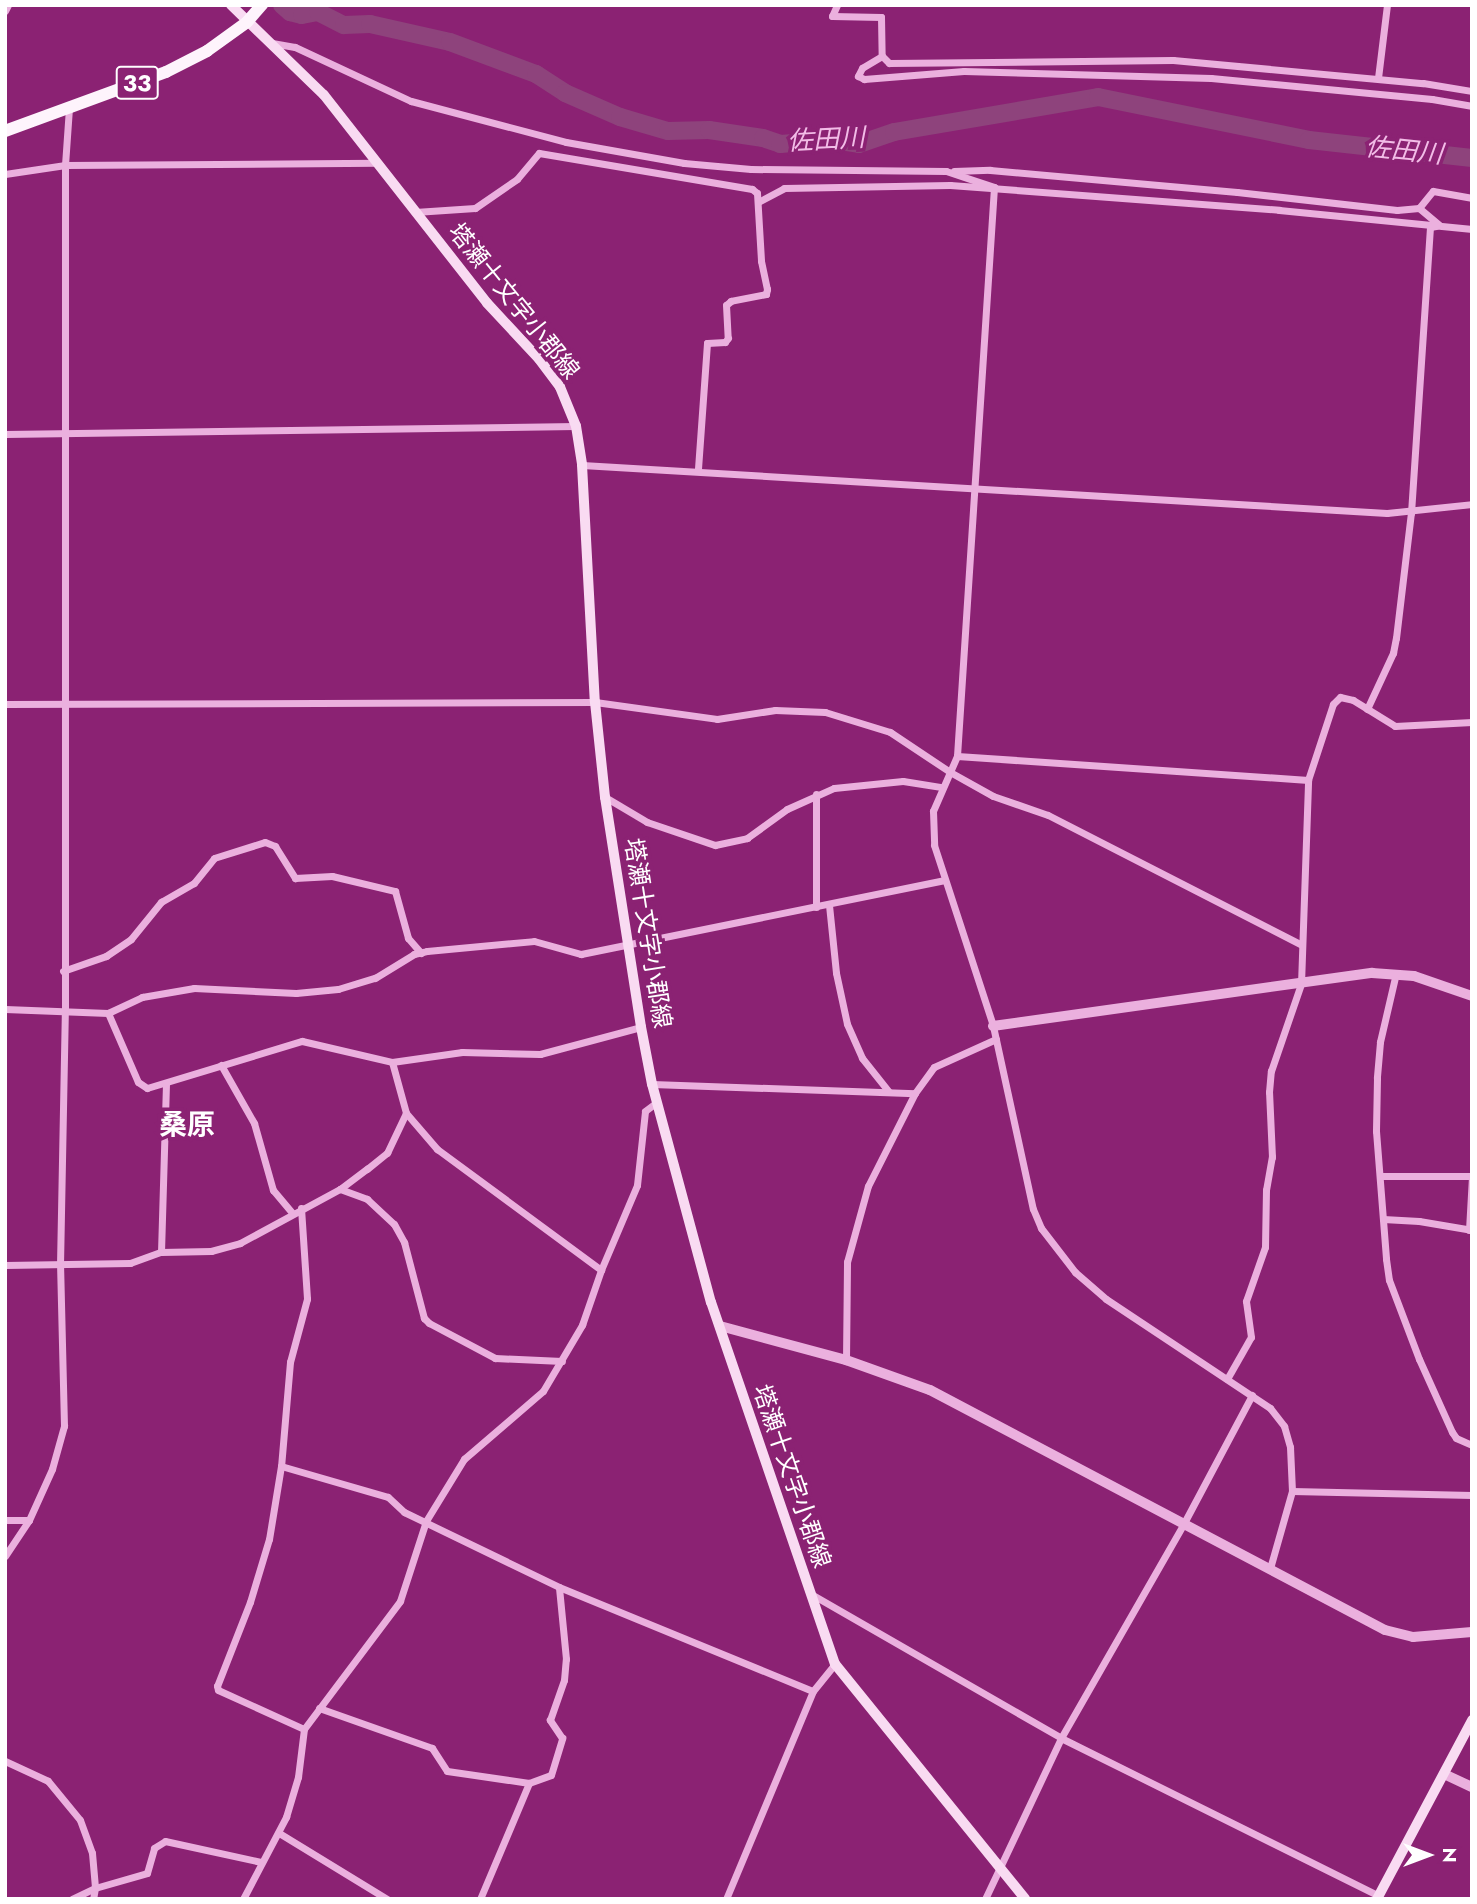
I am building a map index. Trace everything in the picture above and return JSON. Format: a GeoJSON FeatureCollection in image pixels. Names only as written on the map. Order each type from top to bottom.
{"type":"FeatureCollection","features":[{"type":"Feature","properties":{"kind":"main road","name":"塔瀬十文字小郡線"},"geometry":{"type":"LineString","coordinates":[[232,5],[255,13],[272,43],[324,95],[487,303],[540,359],[560,387],[576,426],[582,465],[595,702],[605,796],[641,1027],[652,1084],[720,1326],[835,1664],[1025,1899]]}},
{"type":"Feature","properties":{"kind":"main road","name":"33"},"geometry":{"type":"LineString","coordinates":[[5,131],[166,72],[207,51],[255,13]]}},
{"type":"Feature","properties":{"kind":"main road"},"geometry":{"type":"LineString","coordinates":[[1378,1897],[1472,1720]]}},
{"type":"Feature","properties":{"kind":"street"},"geometry":{"type":"LineString","coordinates":[[5,11],[8,5]]}},
{"type":"Feature","properties":{"kind":"street"},"geometry":{"type":"LineString","coordinates":[[837,5],[832,16],[881,17],[882,56],[889,63],[1173,60],[1378,78],[1472,91]]}},
{"type":"Feature","properties":{"kind":"street"},"geometry":{"type":"LineString","coordinates":[[1378,78],[1387,5]]}},
{"type":"Feature","properties":{"kind":"street"},"geometry":{"type":"LineString","coordinates":[[272,43],[295,47],[411,101],[566,142],[684,163],[751,169],[990,170],[1237,192],[1397,211],[1419,208],[1433,191],[1472,198]]}},
{"type":"Feature","properties":{"kind":"street"},"geometry":{"type":"LineString","coordinates":[[882,56],[862,68],[858,76],[864,79],[964,71],[1211,78],[1432,99],[1472,106]]}},
{"type":"Feature","properties":{"kind":"street"},"geometry":{"type":"LineString","coordinates":[[5,1556],[29,1520],[52,1469],[64,1426],[60,1265],[65,1010],[65,165],[69,108]]}},
{"type":"Feature","properties":{"kind":"street"},"geometry":{"type":"LineString","coordinates":[[415,212],[475,208],[517,179],[539,153],[752,189],[760,201],[761,261],[768,289],[766,294],[731,301],[726,305],[728,338],[724,342],[707,344],[698,470]]}},
{"type":"Feature","properties":{"kind":"street"},"geometry":{"type":"LineString","coordinates":[[5,174],[65,165],[378,163]]}},
{"type":"Feature","properties":{"kind":"street"},"geometry":{"type":"LineString","coordinates":[[946,171],[994,187]]}},
{"type":"Feature","properties":{"kind":"street"},"geometry":{"type":"LineString","coordinates":[[994,187],[957,756],[942,786],[932,825],[944,880],[993,1026],[1032,1209],[1056,1251],[1106,1299],[1252,1395],[1270,1408],[1284,1426],[1290,1447],[1292,1491],[1270,1568]]}},
{"type":"Feature","properties":{"kind":"street"},"geometry":{"type":"LineString","coordinates":[[760,201],[785,188],[994,187],[1472,229]]}},
{"type":"Feature","properties":{"kind":"street"},"geometry":{"type":"LineString","coordinates":[[1419,208],[1439,225]]}},
{"type":"Feature","properties":{"kind":"street"},"geometry":{"type":"LineString","coordinates":[[1367,709],[1393,653],[1396,638],[1411,513],[1430,227],[1439,225]]}},
{"type":"Feature","properties":{"kind":"street"},"geometry":{"type":"LineString","coordinates":[[5,434],[576,426]]}},
{"type":"Feature","properties":{"kind":"street"},"geometry":{"type":"LineString","coordinates":[[582,465],[1411,513],[1472,504]]}},
{"type":"Feature","properties":{"kind":"street"},"geometry":{"type":"LineString","coordinates":[[1227,1378],[1251,1337],[1246,1301],[1265,1247],[1266,1189],[1272,1157],[1269,1091],[1271,1071],[1301,984],[1308,780],[1336,699],[1346,698],[1395,726],[1472,722]]}},
{"type":"Feature","properties":{"kind":"street"},"geometry":{"type":"LineString","coordinates":[[5,704],[595,702],[717,719],[775,710],[825,712],[890,732],[950,772],[993,796],[1048,815],[1303,946]]}},
{"type":"Feature","properties":{"kind":"street"},"geometry":{"type":"LineString","coordinates":[[957,756],[1308,780]]}},
{"type":"Feature","properties":{"kind":"street"},"geometry":{"type":"LineString","coordinates":[[605,796],[647,822],[716,845],[747,838],[787,809],[834,788],[903,781],[942,786]]}},
{"type":"Feature","properties":{"kind":"street"},"geometry":{"type":"LineString","coordinates":[[816,794],[816,908]]}},
{"type":"Feature","properties":{"kind":"street"},"geometry":{"type":"LineString","coordinates":[[63,971],[106,956],[131,939],[161,902],[194,883],[214,858],[265,842],[275,846],[295,878],[332,876],[395,891],[403,909],[408,938],[421,953]]}},
{"type":"Feature","properties":{"kind":"street"},"geometry":{"type":"LineString","coordinates":[[5,1009],[108,1013],[142,998],[194,988],[296,993],[338,989],[386,973],[421,953],[514,942],[548,943],[581,954],[944,880]]}},
{"type":"Feature","properties":{"kind":"street"},"geometry":{"type":"LineString","coordinates":[[830,905],[835,973],[847,1024],[862,1058],[889,1092]]}},
{"type":"Feature","properties":{"kind":"street"},"geometry":{"type":"LineString","coordinates":[[993,1026],[1372,973],[1396,972],[1472,996]]}},
{"type":"Feature","properties":{"kind":"street"},"geometry":{"type":"LineString","coordinates":[[1396,972],[1380,1042],[1377,1079],[1380,1176],[1389,1280],[1419,1359],[1452,1432],[1456,1438],[1472,1445]]}},
{"type":"Feature","properties":{"kind":"street"},"geometry":{"type":"LineString","coordinates":[[108,1013],[138,1082],[147,1088],[302,1041],[392,1062],[462,1052],[540,1054],[641,1027]]}},
{"type":"Feature","properties":{"kind":"street"},"geometry":{"type":"LineString","coordinates":[[846,1360],[847,1262],[868,1186],[915,1093],[934,1067],[943,1060],[996,1039]]}},
{"type":"Feature","properties":{"kind":"street"},"geometry":{"type":"LineString","coordinates":[[392,1062],[406,1113],[437,1149],[601,1270]]}},
{"type":"Feature","properties":{"kind":"street"},"geometry":{"type":"LineString","coordinates":[[221,1065],[254,1123],[273,1190],[292,1213]]}},
{"type":"Feature","properties":{"kind":"street"},"geometry":{"type":"LineString","coordinates":[[162,1252],[166,1084]]}},
{"type":"Feature","properties":{"kind":"street"},"geometry":{"type":"LineString","coordinates":[[652,1084],[915,1093]]}},
{"type":"Feature","properties":{"kind":"street"},"geometry":{"type":"LineString","coordinates":[[243,1899],[279,1833],[298,1777],[304,1729],[400,1601],[425,1521],[464,1459],[534,1400],[562,1361],[582,1325],[601,1270],[637,1185],[645,1111],[657,1102]]}},
{"type":"Feature","properties":{"kind":"street"},"geometry":{"type":"LineString","coordinates":[[5,1265],[130,1264],[162,1252],[230,1247],[340,1189],[387,1153],[406,1113]]}},
{"type":"Feature","properties":{"kind":"street"},"geometry":{"type":"LineString","coordinates":[[1380,1176],[1472,1177],[1470,1230],[1419,1221],[1383,1219]]}},
{"type":"Feature","properties":{"kind":"street"},"geometry":{"type":"LineString","coordinates":[[340,1189],[367,1199],[394,1224],[404,1242],[424,1318],[429,1323],[495,1358],[562,1361]]}},
{"type":"Feature","properties":{"kind":"street"},"geometry":{"type":"LineString","coordinates":[[301,1208],[307,1299],[290,1362],[281,1466],[265,1559],[217,1686],[218,1690],[304,1729]]}},
{"type":"Feature","properties":{"kind":"street"},"geometry":{"type":"LineString","coordinates":[[720,1326],[846,1360],[930,1390],[990,1419],[1385,1629],[1413,1637],[1472,1632]]}},
{"type":"Feature","properties":{"kind":"street"},"geometry":{"type":"LineString","coordinates":[[985,1899],[1061,1738],[1184,1523],[1252,1395]]}},
{"type":"Feature","properties":{"kind":"street"},"geometry":{"type":"LineString","coordinates":[[281,1466],[388,1497],[404,1512],[559,1587],[813,1691]]}},
{"type":"Feature","properties":{"kind":"street"},"geometry":{"type":"LineString","coordinates":[[1292,1491],[1472,1495]]}},
{"type":"Feature","properties":{"kind":"street"},"geometry":{"type":"LineString","coordinates":[[5,1520],[29,1520]]}},
{"type":"Feature","properties":{"kind":"street"},"geometry":{"type":"LineString","coordinates":[[319,1708],[432,1748],[447,1771],[528,1783],[551,1775],[562,1738],[550,1720],[564,1680],[566,1659],[559,1587]]}},
{"type":"Feature","properties":{"kind":"street"},"geometry":{"type":"LineString","coordinates":[[809,1593],[1061,1738],[1378,1897]]}},
{"type":"Feature","properties":{"kind":"street"},"geometry":{"type":"LineString","coordinates":[[726,1899],[813,1691],[835,1664]]}},
{"type":"Feature","properties":{"kind":"street"},"geometry":{"type":"LineString","coordinates":[[5,1761],[48,1781],[80,1819],[92,1853],[95,1888],[93,1899]]}},
{"type":"Feature","properties":{"kind":"street"},"geometry":{"type":"LineString","coordinates":[[1444,1774],[1472,1787]]}},
{"type":"Feature","properties":{"kind":"street"},"geometry":{"type":"LineString","coordinates":[[480,1899],[528,1783]]}},
{"type":"Feature","properties":{"kind":"street"},"geometry":{"type":"LineString","coordinates":[[279,1833],[387,1899]]}},
{"type":"Feature","properties":{"kind":"street"},"geometry":{"type":"LineString","coordinates":[[72,1899],[95,1888],[147,1873],[154,1848],[165,1841],[261,1862]]}},
{"type":"Feature","properties":{"kind":"waterway","name":"佐田川"},"geometry":{"type":"LineString","coordinates":[[282,5],[290,12],[302,15],[318,12],[344,25],[370,24],[450,42],[536,74],[565,93],[620,117],[668,131],[709,130],[763,138],[780,144],[834,140],[859,144],[894,132],[1098,97],[1309,140],[1472,158]]}},
{"type":"Feature","properties":{"kind":"district","name":"桑原"},"geometry":{"type":"Point","coordinates":[187,1125]}}]}
